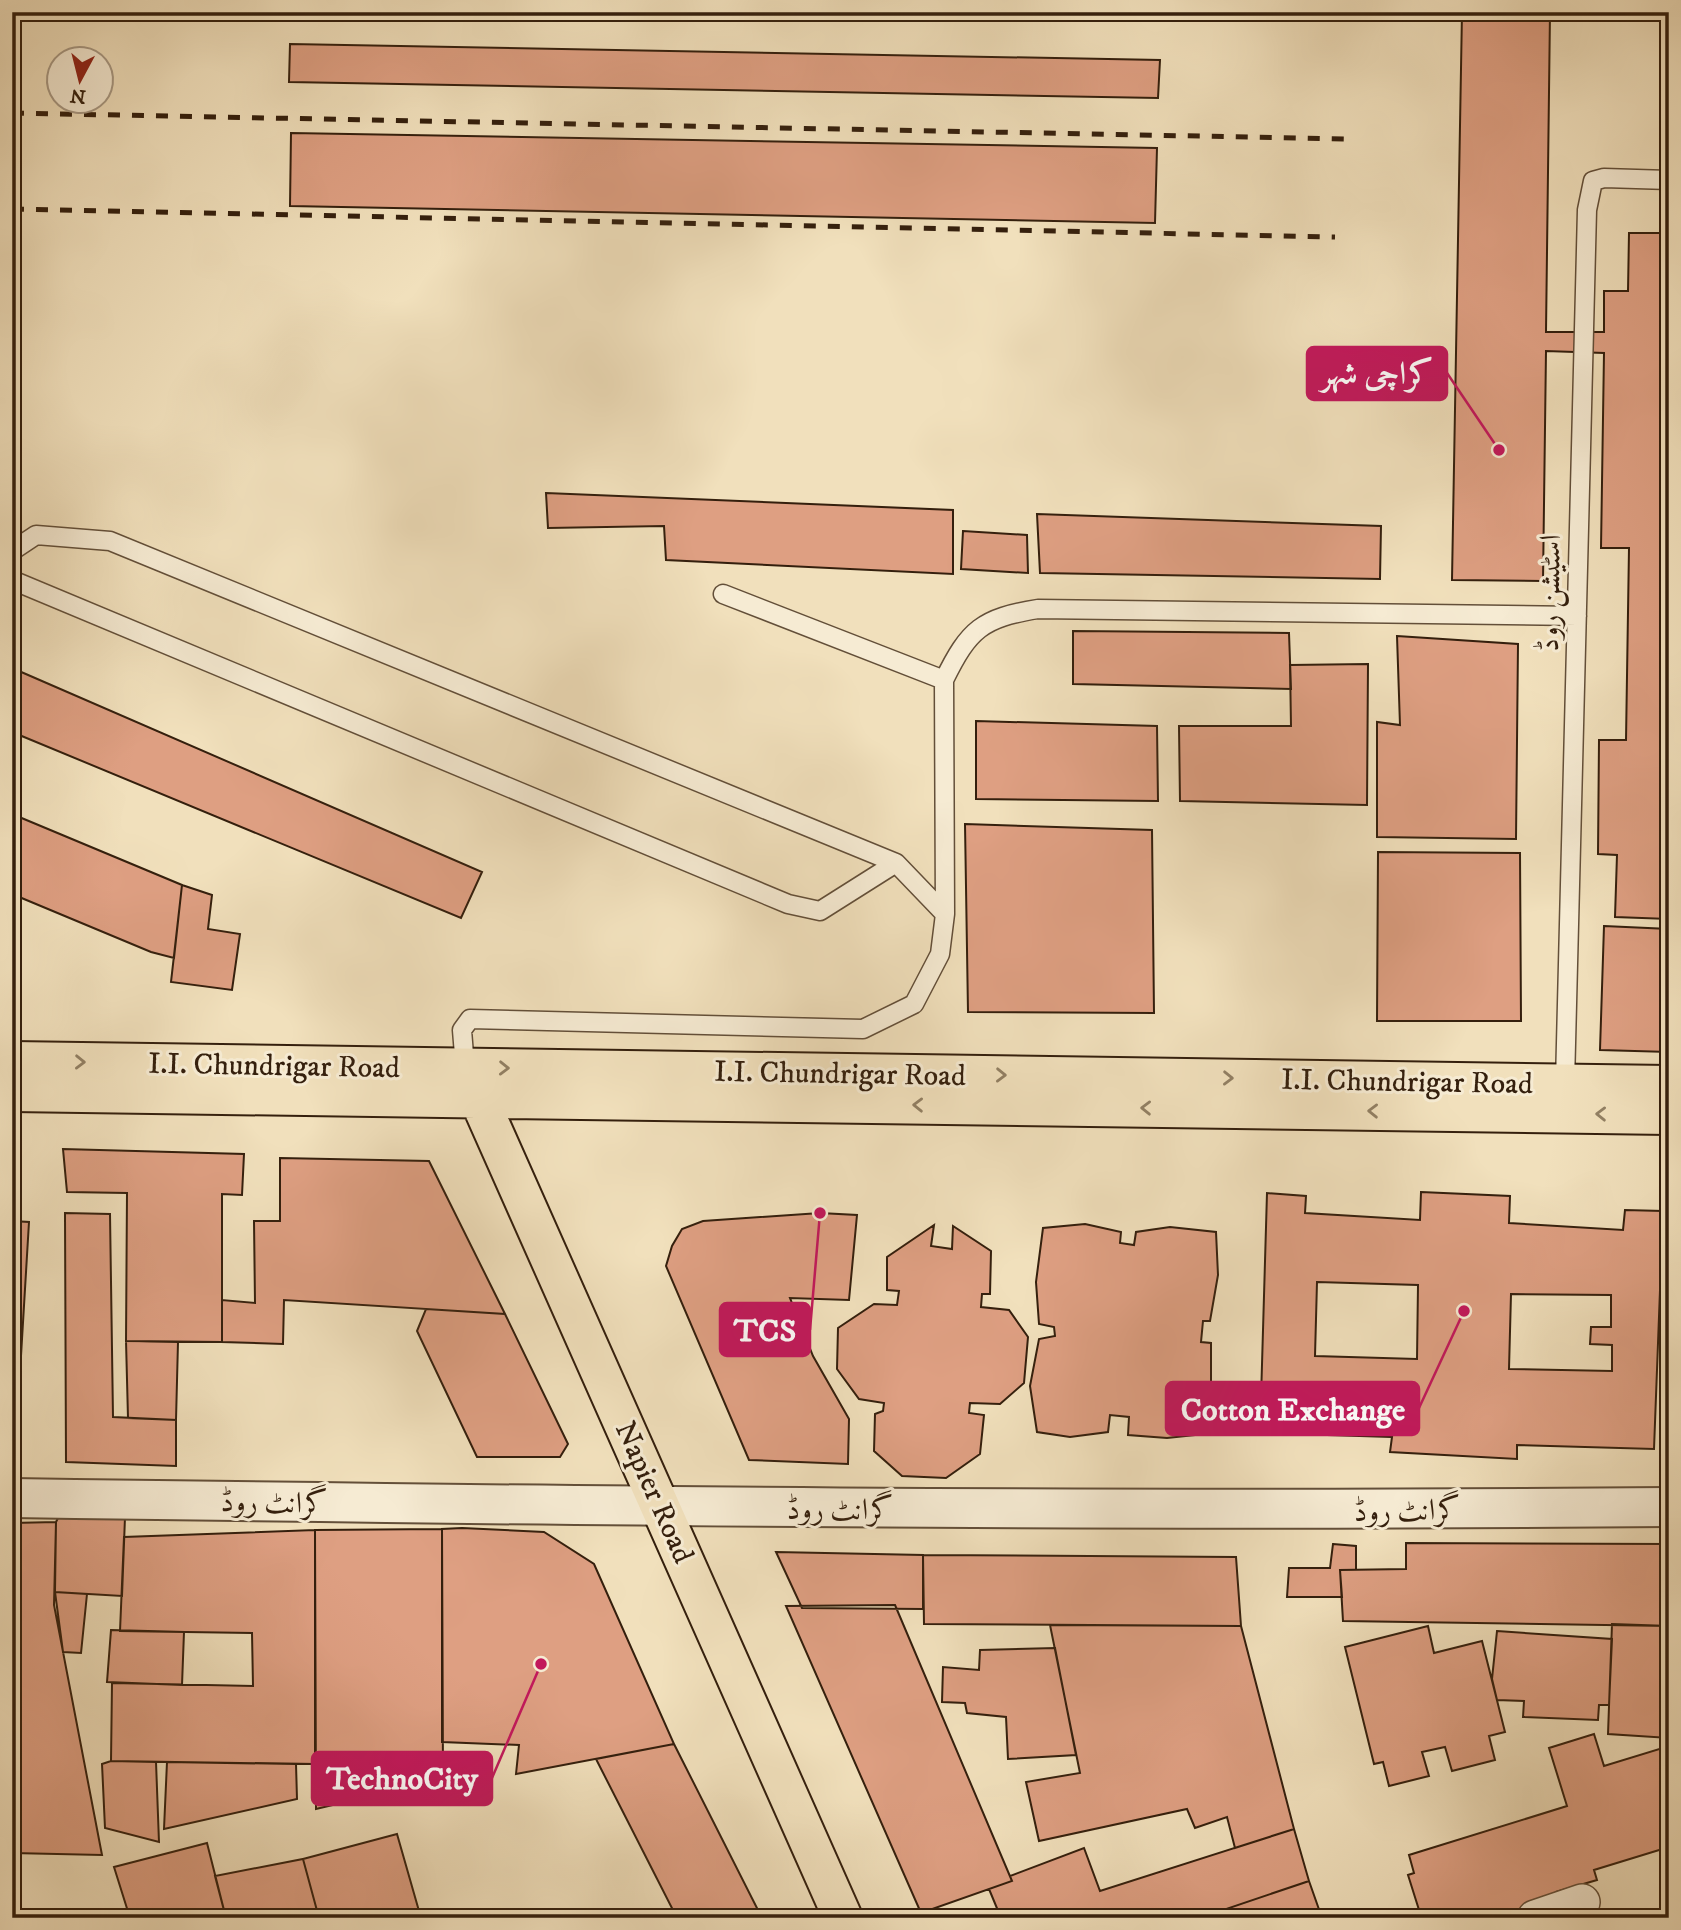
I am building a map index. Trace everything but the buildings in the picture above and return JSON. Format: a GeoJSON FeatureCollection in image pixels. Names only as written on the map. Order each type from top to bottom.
{"type":"FeatureCollection","features":[{"type":"Feature","properties":{"kind":"main road","name":"I.I. Chundrigar Road"},"geometry":{"type":"LineString","coordinates":[[12,1061],[472,1083],[1669,1115]]}},
{"type":"Feature","properties":{"kind":"main road","name":"I.I. Chundrigar Road"},"geometry":{"type":"LineString","coordinates":[[12,1092],[472,1083],[1669,1084]]}},
{"type":"Feature","properties":{"kind":"main road","name":"Napier Road"},"geometry":{"type":"LineString","coordinates":[[472,1083],[843,1918]]}},
{"type":"Feature","properties":{"kind":"street","name":"گرانٹ روڈ"},"geometry":{"type":"LineString","coordinates":[[12,1498],[662,1507],[1244,1511],[1669,1507]]}},
{"type":"Feature","properties":{"kind":"street"},"geometry":{"type":"LineString","coordinates":[[1535,1918],[1582,1902]]}},
{"type":"Feature","properties":{"kind":"lane","name":"اسٹیشن روڈ"},"geometry":{"type":"LineString","coordinates":[[1565,1083],[1587,210],[1590,186],[1594,181],[1604,178],[1669,180]]}},
{"type":"Feature","properties":{"kind":"lane"},"geometry":{"type":"LineString","coordinates":[[12,551],[36,535],[110,541],[896,863],[945,914]]}},
{"type":"Feature","properties":{"kind":"lane"},"geometry":{"type":"LineString","coordinates":[[12,580],[788,904],[820,911],[896,863]]}},
{"type":"Feature","properties":{"kind":"lane"},"geometry":{"type":"LineString","coordinates":[[723,594],[944,680]]}},
{"type":"Feature","properties":{"kind":"lane"},"geometry":{"type":"LineString","coordinates":[[472,1083],[462,1030],[470,1019],[863,1029],[914,1004],[940,954],[945,914],[944,680],[961,646],[977,628],[1002,615],[1038,609],[1577,617]]}},
{"type":"Feature","properties":{"kind":"railway"},"geometry":{"type":"LineString","coordinates":[[12,19],[78,12]]}},
{"type":"Feature","properties":{"kind":"railway"},"geometry":{"type":"LineString","coordinates":[[12,113],[1349,139]]}},
{"type":"Feature","properties":{"kind":"railway"},"geometry":{"type":"LineString","coordinates":[[12,209],[1335,237]]}},
{"type":"Feature","properties":{"kind":"place","name":"کراچی شہر"},"geometry":{"type":"Point","coordinates":[1499,450]}},
{"type":"Feature","properties":{"kind":"place","name":"TCS"},"geometry":{"type":"Point","coordinates":[820,1213]}},
{"type":"Feature","properties":{"kind":"place","name":"Cotton Exchange"},"geometry":{"type":"Point","coordinates":[1464,1311]}},
{"type":"Feature","properties":{"kind":"place","name":"TechnoCity"},"geometry":{"type":"Point","coordinates":[541,1664]}}]}
